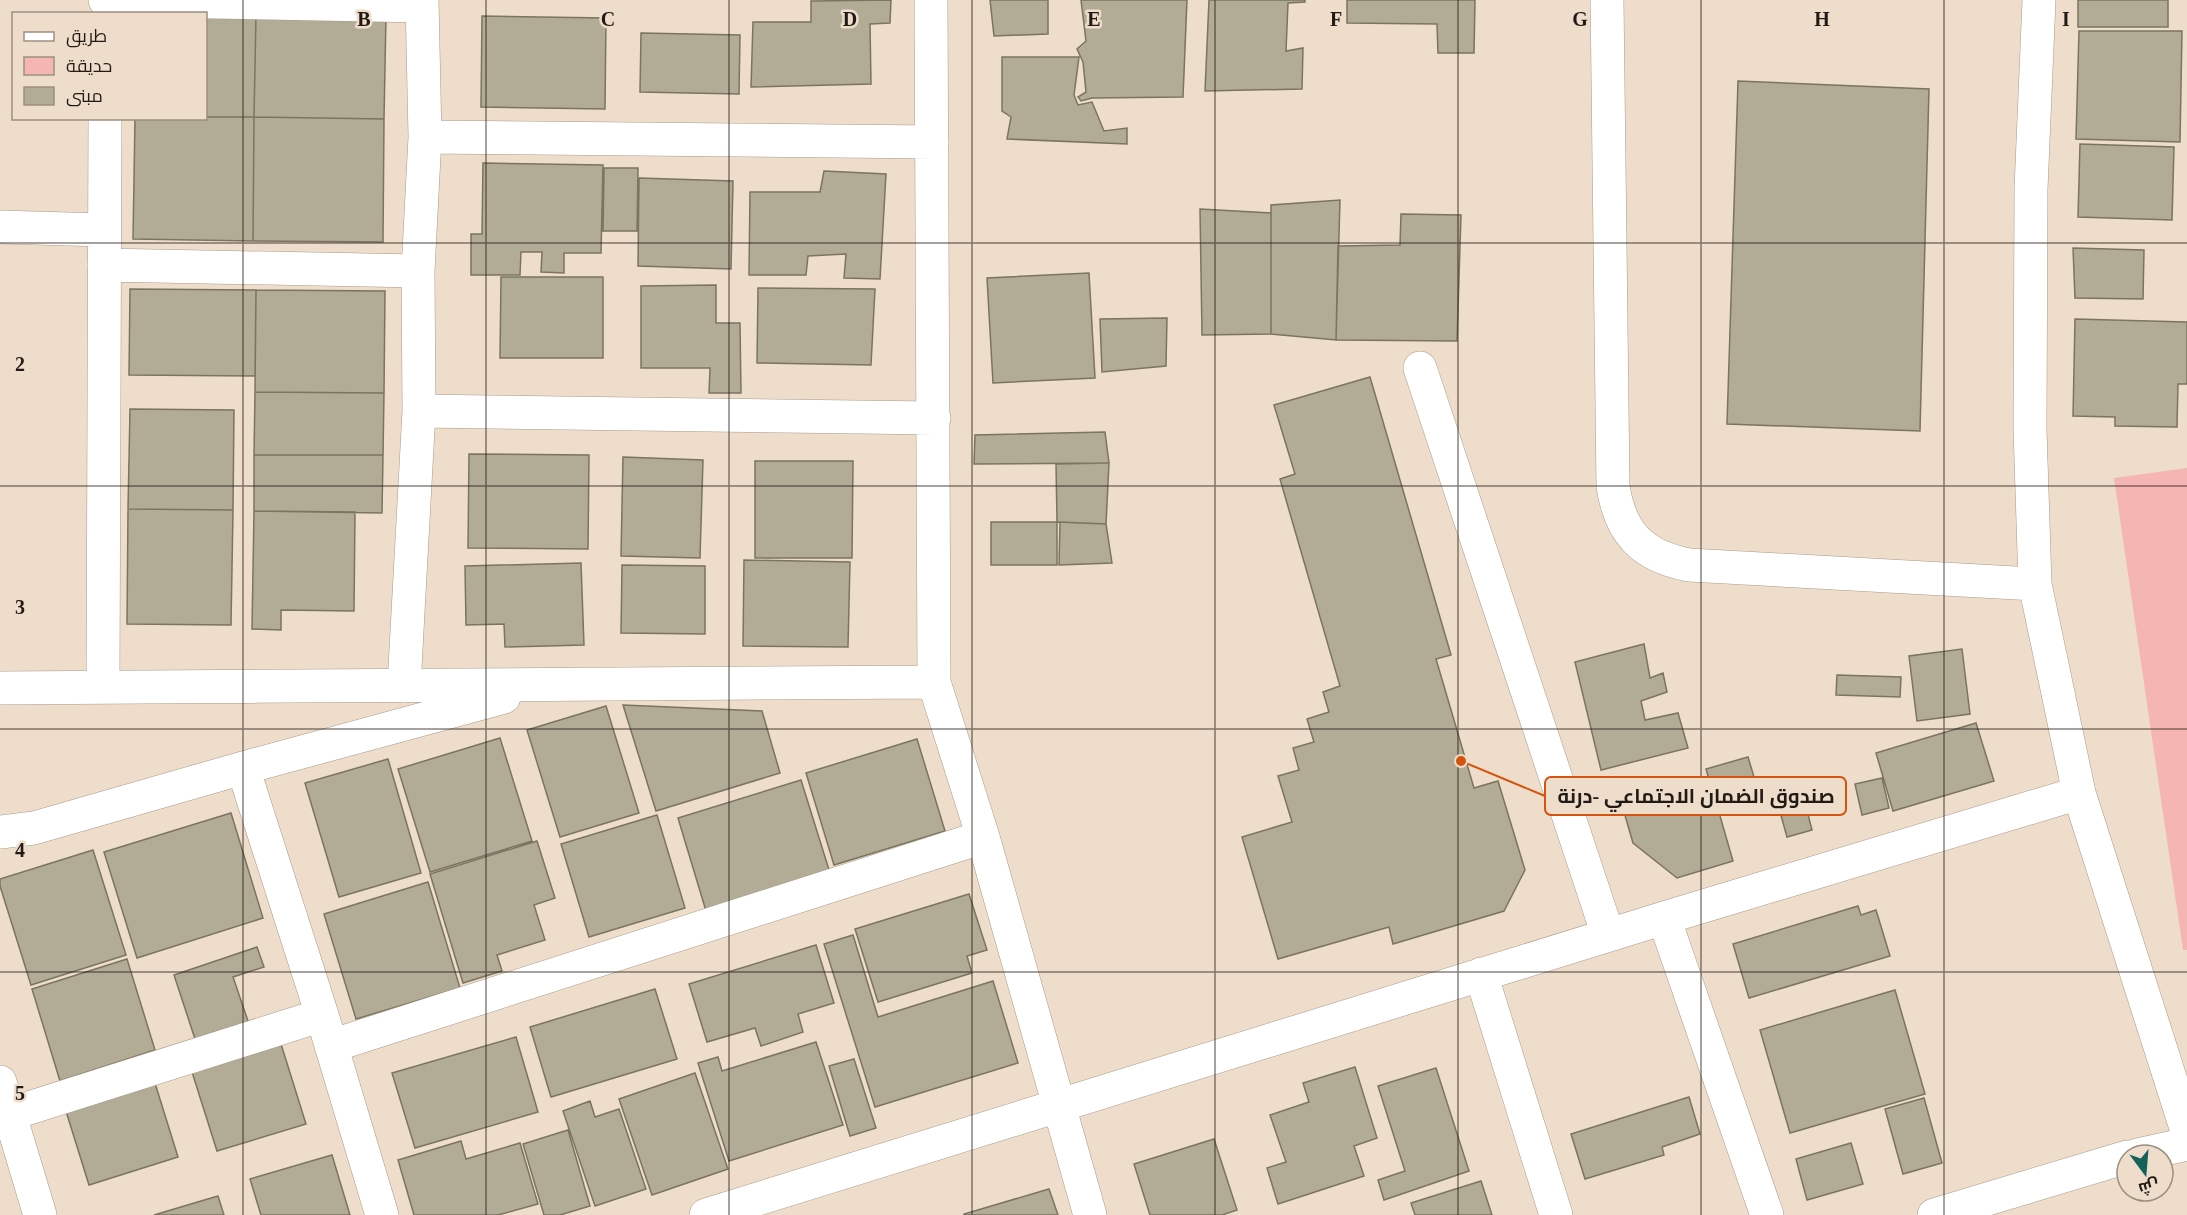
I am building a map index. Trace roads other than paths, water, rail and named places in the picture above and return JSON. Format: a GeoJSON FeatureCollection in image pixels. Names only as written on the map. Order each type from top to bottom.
{"type":"FeatureCollection","features":[{"type":"Feature","properties":{"kind":"street"},"geometry":{"type":"LineString","coordinates":[[105,0],[422,3],[425,137],[418,271],[419,411],[404,686]]}},
{"type":"Feature","properties":{"kind":"street"},"geometry":{"type":"LineString","coordinates":[[932,0],[934,682],[983,837],[1090,1215]]}},
{"type":"Feature","properties":{"kind":"street"},"geometry":{"type":"LineString","coordinates":[[1607,0],[1613,486],[1616,506],[1624,525],[1636,541],[1652,553],[1669,562],[1689,565],[2035,584]]}},
{"type":"Feature","properties":{"kind":"street"},"geometry":{"type":"LineString","coordinates":[[2039,0],[2031,189],[2030,405],[2035,584],[2079,793],[2187,1131]]}},
{"type":"Feature","properties":{"kind":"street"},"geometry":{"type":"LineString","coordinates":[[103,687],[105,120]]}},
{"type":"Feature","properties":{"kind":"street"},"geometry":{"type":"LineString","coordinates":[[425,137],[932,142]]}},
{"type":"Feature","properties":{"kind":"street"},"geometry":{"type":"LineString","coordinates":[[0,227],[104,230]]}},
{"type":"Feature","properties":{"kind":"street"},"geometry":{"type":"LineString","coordinates":[[104,265],[418,271]]}},
{"type":"Feature","properties":{"kind":"street"},"geometry":{"type":"LineString","coordinates":[[1420,368],[1608,935]]}},
{"type":"Feature","properties":{"kind":"street"},"geometry":{"type":"LineString","coordinates":[[419,411],[934,418]]}},
{"type":"Feature","properties":{"kind":"street"},"geometry":{"type":"LineString","coordinates":[[0,688],[934,682]]}},
{"type":"Feature","properties":{"kind":"street"},"geometry":{"type":"LineString","coordinates":[[0,832],[34,828],[243,768],[549,685]]}},
{"type":"Feature","properties":{"kind":"street"},"geometry":{"type":"LineString","coordinates":[[243,768],[382,1215]]}},
{"type":"Feature","properties":{"kind":"street"},"geometry":{"type":"LineString","coordinates":[[706,1215],[1481,974],[2079,793]]}},
{"type":"Feature","properties":{"kind":"street"},"geometry":{"type":"LineString","coordinates":[[40,1215],[3,1097],[326,1031],[983,837]]}},
{"type":"Feature","properties":{"kind":"street"},"geometry":{"type":"LineString","coordinates":[[1664,918],[1767,1215]]}},
{"type":"Feature","properties":{"kind":"street"},"geometry":{"type":"LineString","coordinates":[[1481,974],[1556,1215]]}},
{"type":"Feature","properties":{"kind":"street"},"geometry":{"type":"LineString","coordinates":[[1934,1215],[2115,1161]]}},
{"type":"Feature","properties":{"kind":"place","name":"صندوق الضمان الاجتماعي -درنة"},"geometry":{"type":"Point","coordinates":[1461,761]}}]}
